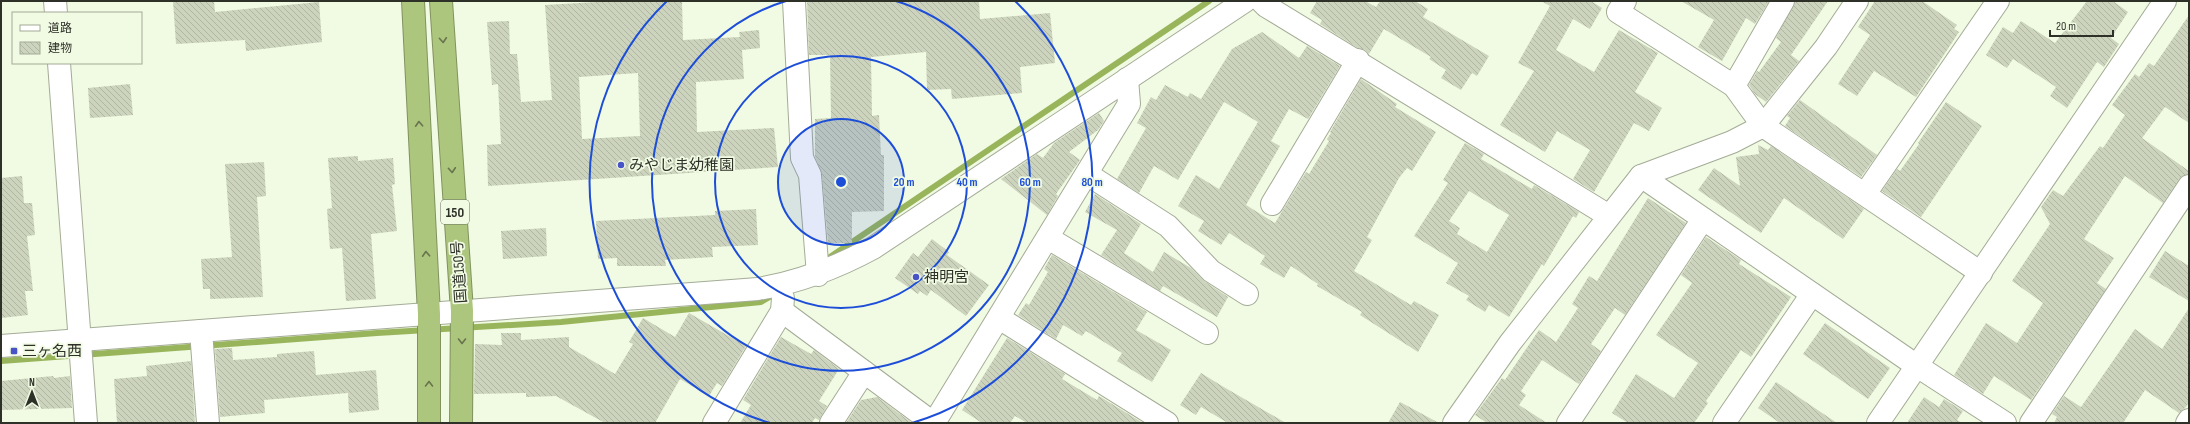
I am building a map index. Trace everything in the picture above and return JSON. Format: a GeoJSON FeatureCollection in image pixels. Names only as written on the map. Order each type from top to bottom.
{"type":"FeatureCollection","features":[{"type":"Feature","properties":{"kind":"highway","name":"150"},"geometry":{"type":"LineString","coordinates":[[413,1],[429,314],[429,423]]}},
{"type":"Feature","properties":{"kind":"highway","name":"国道150号"},"geometry":{"type":"LineString","coordinates":[[440,1],[462,311],[461,423]]}},
{"type":"Feature","properties":{"kind":"street"},"geometry":{"type":"LineString","coordinates":[[55,1],[56,12]]}},
{"type":"Feature","properties":{"kind":"street"},"geometry":{"type":"LineString","coordinates":[[794,1],[802,158],[810,175],[818,275]]}},
{"type":"Feature","properties":{"kind":"street"},"geometry":{"type":"LineString","coordinates":[[1,346],[758,289],[818,275],[873,248],[1245,1]]}},
{"type":"Feature","properties":{"kind":"street"},"geometry":{"type":"LineString","coordinates":[[1261,1],[1266,6],[1358,60],[1609,216]]}},
{"type":"Feature","properties":{"kind":"street"},"geometry":{"type":"LineString","coordinates":[[1625,1],[1618,12],[1734,86],[1763,126],[1981,273]]}},
{"type":"Feature","properties":{"kind":"street"},"geometry":{"type":"LineString","coordinates":[[1734,86],[1783,1]]}},
{"type":"Feature","properties":{"kind":"street"},"geometry":{"type":"LineString","coordinates":[[1454,423],[1510,343],[1641,176],[1732,142],[1763,126],[1826,47],[1857,1]]}},
{"type":"Feature","properties":{"kind":"street"},"geometry":{"type":"LineString","coordinates":[[1865,194],[1998,1]]}},
{"type":"Feature","properties":{"kind":"street"},"geometry":{"type":"LineString","coordinates":[[1878,423],[2165,1]]}},
{"type":"Feature","properties":{"kind":"street"},"geometry":{"type":"LineString","coordinates":[[1272,204],[1358,60]]}},
{"type":"Feature","properties":{"kind":"street"},"geometry":{"type":"LineString","coordinates":[[59,64],[86,423]]}},
{"type":"Feature","properties":{"kind":"street"},"geometry":{"type":"LineString","coordinates":[[782,311],[933,423],[999,318],[1129,104],[1127,79]]}},
{"type":"Feature","properties":{"kind":"street"},"geometry":{"type":"LineString","coordinates":[[1087,174],[1168,226],[1211,271],[1247,294]]}},
{"type":"Feature","properties":{"kind":"street"},"geometry":{"type":"LineString","coordinates":[[1641,176],[1917,366],[2005,423]]}},
{"type":"Feature","properties":{"kind":"street"},"geometry":{"type":"LineString","coordinates":[[2031,423],[2188,192]]}},
{"type":"Feature","properties":{"kind":"street"},"geometry":{"type":"LineString","coordinates":[[1568,423],[1703,219]]}},
{"type":"Feature","properties":{"kind":"street"},"geometry":{"type":"LineString","coordinates":[[1048,238],[1207,332]]}},
{"type":"Feature","properties":{"kind":"street"},"geometry":{"type":"LineString","coordinates":[[714,423],[782,311],[784,284]]}},
{"type":"Feature","properties":{"kind":"street"},"geometry":{"type":"LineString","coordinates":[[1724,423],[1812,294]]}},
{"type":"Feature","properties":{"kind":"street"},"geometry":{"type":"LineString","coordinates":[[999,318],[1167,423]]}},
{"type":"Feature","properties":{"kind":"street"},"geometry":{"type":"LineString","coordinates":[[201,331],[208,423]]}},
{"type":"Feature","properties":{"kind":"street"},"geometry":{"type":"LineString","coordinates":[[831,423],[864,372]]}},
{"type":"Feature","properties":{"kind":"building"},"geometry":{"type":"Polygon","coordinates":[[[173,1],[214,1],[215,12],[319,2],[322,42],[246,51],[245,40],[176,44],[173,1]]]}},
{"type":"Feature","properties":{"kind":"building"},"geometry":{"type":"Polygon","coordinates":[[[614,1],[682,1],[683,40],[740,37],[739,32],[759,30],[760,48],[742,50],[744,79],[696,82],[697,132],[774,128],[778,167],[488,186],[487,145],[501,144],[498,84],[492,85],[487,22],[509,21],[510,54],[517,54],[521,102],[552,100],[545,5],[614,1]],[[638,73],[579,77],[582,139],[640,136],[638,73]]]}},
{"type":"Feature","properties":{"kind":"building"},"geometry":{"type":"Polygon","coordinates":[[[807,1],[979,1],[980,19],[1050,13],[1055,63],[1020,67],[1022,93],[952,99],[951,89],[927,90],[926,52],[871,57],[872,116],[879,115],[881,155],[884,155],[884,211],[852,212],[852,243],[828,243],[822,174],[815,157],[815,119],[831,118],[830,55],[809,55],[807,1]]]}},
{"type":"Feature","properties":{"kind":"building"},"geometry":{"type":"Polygon","coordinates":[[[1317,1],[1365,1],[1376,7],[1380,1],[1415,1],[1428,9],[1423,17],[1489,56],[1477,76],[1472,73],[1461,90],[1441,78],[1446,70],[1429,59],[1431,57],[1384,29],[1369,54],[1365,50],[1358,48],[1320,24],[1322,20],[1310,13],[1317,1]]]}},
{"type":"Feature","properties":{"kind":"building"},"geometry":{"type":"Polygon","coordinates":[[[1541,1],[1591,1],[1602,8],[1590,29],[1573,19],[1556,50],[1594,72],[1619,30],[1658,53],[1635,92],[1662,108],[1649,131],[1634,123],[1594,192],[1573,179],[1590,150],[1557,131],[1545,152],[1500,125],[1534,71],[1518,63],[1550,6],[1541,1]]]}},
{"type":"Feature","properties":{"kind":"building"},"geometry":{"type":"Polygon","coordinates":[[[1681,1],[1769,1],[1755,24],[1746,18],[1722,61],[1698,47],[1714,20],[1681,1]]]}},
{"type":"Feature","properties":{"kind":"building"},"geometry":{"type":"Polygon","coordinates":[[[1795,1],[1828,1],[1791,55],[1799,61],[1766,102],[1755,94],[1749,85],[1757,71],[1759,72],[1781,42],[1776,38],[1795,1]]]}},
{"type":"Feature","properties":{"kind":"building"},"geometry":{"type":"Polygon","coordinates":[[[1875,1],[1922,1],[1957,25],[1954,29],[1959,32],[1916,97],[1874,71],[1857,96],[1838,84],[1870,35],[1858,27],[1875,1]]]}},
{"type":"Feature","properties":{"kind":"building"},"geometry":{"type":"Polygon","coordinates":[[[2087,1],[2113,1],[2128,12],[2111,38],[2119,44],[2104,67],[2097,62],[2067,108],[2050,96],[2056,87],[2013,59],[2007,68],[1986,55],[2003,27],[2013,33],[2021,21],[2055,43],[2087,1]]]}},
{"type":"Feature","properties":{"kind":"building"},"geometry":{"type":"Polygon","coordinates":[[[2189,15],[2189,123],[2165,107],[2142,138],[2189,171],[2189,174],[2179,179],[2163,203],[2125,176],[2084,239],[2114,258],[2097,283],[2106,289],[2031,400],[1994,376],[1983,394],[1954,375],[1986,323],[2017,343],[2043,303],[2012,281],[2050,224],[2041,207],[2053,190],[2063,196],[2100,146],[2103,148],[2125,115],[2112,105],[2135,74],[2139,77],[2149,63],[2154,66],[2189,15]]]}},
{"type":"Feature","properties":{"kind":"building"},"geometry":{"type":"Polygon","coordinates":[[[1262,32],[1299,58],[1307,46],[1340,66],[1308,119],[1289,109],[1271,141],[1280,146],[1246,205],[1275,223],[1306,172],[1309,174],[1329,141],[1327,139],[1331,133],[1330,132],[1361,79],[1397,104],[1395,107],[1436,132],[1412,171],[1407,168],[1399,178],[1367,237],[1372,240],[1354,271],[1411,305],[1414,301],[1439,315],[1418,352],[1360,315],[1362,312],[1317,286],[1318,284],[1291,266],[1284,278],[1260,264],[1265,256],[1229,233],[1221,245],[1198,231],[1204,221],[1178,206],[1196,175],[1219,189],[1258,122],[1224,102],[1178,180],[1154,166],[1139,193],[1117,179],[1146,128],[1137,123],[1151,97],[1156,100],[1165,85],[1188,97],[1190,93],[1201,99],[1232,49],[1262,32]]]}},
{"type":"Feature","properties":{"kind":"building"},"geometry":{"type":"Polygon","coordinates":[[[130,84],[133,115],[90,118],[88,88],[130,84]]]}},
{"type":"Feature","properties":{"kind":"building"},"geometry":{"type":"Polygon","coordinates":[[[1800,100],[1877,155],[1861,177],[1785,126],[1790,118],[1787,116],[1800,100]]]}},
{"type":"Feature","properties":{"kind":"building"},"geometry":{"type":"Polygon","coordinates":[[[1946,102],[1982,126],[1921,217],[1882,191],[1897,169],[1900,171],[1946,102]]]}},
{"type":"Feature","properties":{"kind":"building"},"geometry":{"type":"Polygon","coordinates":[[[1099,113],[1104,121],[1098,130],[1069,152],[1080,160],[1056,194],[1058,196],[1047,215],[1001,179],[1037,154],[1043,158],[1054,143],[1099,113]]]}},
{"type":"Feature","properties":{"kind":"building"},"geometry":{"type":"Polygon","coordinates":[[[1465,143],[1484,154],[1481,159],[1532,189],[1534,185],[1579,212],[1576,218],[1573,216],[1544,266],[1542,264],[1509,317],[1489,305],[1485,312],[1466,300],[1469,296],[1446,283],[1458,263],[1414,236],[1448,183],[1443,180],[1465,143]],[[1469,191],[1449,221],[1460,228],[1457,234],[1487,252],[1509,215],[1469,191]]]}},
{"type":"Feature","properties":{"kind":"building"},"geometry":{"type":"Polygon","coordinates":[[[1758,145],[1768,150],[1771,146],[1864,209],[1843,239],[1784,198],[1761,233],[1698,190],[1714,168],[1740,186],[1736,157],[1759,154],[1758,145]]]}},
{"type":"Feature","properties":{"kind":"building"},"geometry":{"type":"Polygon","coordinates":[[[358,156],[358,161],[393,158],[395,184],[392,185],[397,231],[371,234],[376,299],[346,301],[342,248],[330,249],[327,209],[332,208],[328,158],[358,156]]]}},
{"type":"Feature","properties":{"kind":"building"},"geometry":{"type":"Polygon","coordinates":[[[264,162],[266,196],[257,197],[263,297],[210,299],[210,289],[203,289],[201,259],[232,257],[225,164],[264,162]]]}},
{"type":"Feature","properties":{"kind":"building"},"geometry":{"type":"Polygon","coordinates":[[[22,176],[24,203],[32,203],[35,235],[27,236],[33,291],[25,291],[28,315],[1,318],[1,178],[22,176]]]}},
{"type":"Feature","properties":{"kind":"building"},"geometry":{"type":"Polygon","coordinates":[[[1095,194],[1141,224],[1124,253],[1153,272],[1164,252],[1191,268],[1204,281],[1228,297],[1217,317],[1163,286],[1160,291],[1101,255],[1117,230],[1085,212],[1095,194]]]}},
{"type":"Feature","properties":{"kind":"building"},"geometry":{"type":"Polygon","coordinates":[[[1648,198],[1686,223],[1625,315],[1615,308],[1591,344],[1601,351],[1579,384],[1542,360],[1521,391],[1526,395],[1519,405],[1547,423],[1487,423],[1475,415],[1502,378],[1505,380],[1539,330],[1556,342],[1578,308],[1572,304],[1589,276],[1597,281],[1648,198]]]}},
{"type":"Feature","properties":{"kind":"building"},"geometry":{"type":"Polygon","coordinates":[[[756,209],[758,245],[712,247],[713,257],[665,260],[666,266],[617,266],[617,258],[598,259],[596,221],[715,215],[715,211],[756,209]]]}},
{"type":"Feature","properties":{"kind":"building"},"geometry":{"type":"Polygon","coordinates":[[[546,228],[547,256],[503,259],[501,231],[546,228]]]}},
{"type":"Feature","properties":{"kind":"building"},"geometry":{"type":"Polygon","coordinates":[[[1706,237],[1741,260],[1739,264],[1791,297],[1751,357],[1741,350],[1706,401],[1708,403],[1694,423],[1628,423],[1612,413],[1636,374],[1674,398],[1698,363],[1656,335],[1692,283],[1681,275],[1706,237]]]}},
{"type":"Feature","properties":{"kind":"building"},"geometry":{"type":"Polygon","coordinates":[[[932,239],[949,252],[947,255],[989,285],[966,316],[931,290],[927,296],[920,291],[918,294],[895,278],[913,253],[918,257],[932,239]]]}},
{"type":"Feature","properties":{"kind":"building"},"geometry":{"type":"Polygon","coordinates":[[[2165,251],[2189,266],[2189,301],[2149,277],[2165,251]]]}},
{"type":"Feature","properties":{"kind":"building"},"geometry":{"type":"Polygon","coordinates":[[[1052,255],[1147,312],[1136,330],[1171,350],[1152,382],[1117,361],[1122,353],[1086,331],[1082,336],[1063,325],[1056,339],[1018,315],[1026,303],[1029,305],[1048,272],[1044,269],[1052,255]]]}},
{"type":"Feature","properties":{"kind":"building"},"geometry":{"type":"Polygon","coordinates":[[[2189,308],[2189,403],[2185,408],[2179,413],[2145,390],[2123,423],[2054,423],[2057,417],[2052,414],[2064,396],[2081,407],[2135,329],[2162,349],[2189,308]]]}},
{"type":"Feature","properties":{"kind":"building"},"geometry":{"type":"Polygon","coordinates":[[[689,313],[746,346],[722,386],[717,383],[709,396],[680,379],[655,423],[605,423],[556,396],[526,397],[526,393],[474,394],[475,344],[502,345],[501,333],[521,333],[521,340],[569,337],[569,347],[615,374],[633,344],[629,342],[643,318],[675,337],[689,313]]]}},
{"type":"Feature","properties":{"kind":"building"},"geometry":{"type":"Polygon","coordinates":[[[1825,323],[1890,368],[1868,399],[1803,354],[1825,323]]]}},
{"type":"Feature","properties":{"kind":"building"},"geometry":{"type":"Polygon","coordinates":[[[781,337],[811,354],[814,350],[839,369],[819,401],[827,406],[819,420],[815,418],[812,423],[740,423],[751,405],[743,400],[781,337]]]}},
{"type":"Feature","properties":{"kind":"building"},"geometry":{"type":"Polygon","coordinates":[[[1007,338],[1065,374],[1062,379],[1097,400],[1099,396],[1143,423],[1027,423],[1015,416],[1010,423],[982,423],[962,410],[1007,338]]]}},
{"type":"Feature","properties":{"kind":"building"},"geometry":{"type":"Polygon","coordinates":[[[232,348],[233,360],[277,357],[277,354],[314,351],[316,375],[376,370],[379,410],[349,413],[348,393],[264,400],[265,413],[220,417],[215,349],[232,348]]]}},
{"type":"Feature","properties":{"kind":"building"},"geometry":{"type":"Polygon","coordinates":[[[191,361],[195,423],[117,423],[114,379],[147,376],[146,366],[191,361]]]}},
{"type":"Feature","properties":{"kind":"building"},"geometry":{"type":"Polygon","coordinates":[[[1201,373],[1286,423],[1228,423],[1201,407],[1196,415],[1180,405],[1201,373]]]}},
{"type":"Feature","properties":{"kind":"building"},"geometry":{"type":"Polygon","coordinates":[[[53,376],[54,378],[70,376],[72,408],[1,410],[1,381],[53,376]]]}},
{"type":"Feature","properties":{"kind":"building"},"geometry":{"type":"Polygon","coordinates":[[[1776,382],[1837,423],[1780,423],[1758,408],[1776,382]]]}},
{"type":"Feature","properties":{"kind":"building"},"geometry":{"type":"Polygon","coordinates":[[[877,397],[912,423],[846,423],[861,400],[877,397]]]}},
{"type":"Feature","properties":{"kind":"building"},"geometry":{"type":"Polygon","coordinates":[[[1924,397],[1939,407],[1944,399],[1963,411],[1957,420],[1962,423],[1907,423],[1924,397]]]}},
{"type":"Feature","properties":{"kind":"building"},"geometry":{"type":"Polygon","coordinates":[[[1400,402],[1439,423],[1388,423],[1400,402]]]}},
{"type":"Feature","properties":{"kind":"waterway"},"geometry":{"type":"LineString","coordinates":[[827,259],[1209,1]]}},
{"type":"Feature","properties":{"kind":"waterway"},"geometry":{"type":"LineString","coordinates":[[1,361],[377,333],[561,322],[761,302],[773,295]]}},
{"type":"Feature","properties":{"kind":"place","name":"みやじま幼稚園"},"geometry":{"type":"Point","coordinates":[621,165]}},
{"type":"Feature","properties":{"kind":"place","name":"神明宮"},"geometry":{"type":"Point","coordinates":[916,277]}},
{"type":"Feature","properties":{"kind":"place","name":"三ヶ名西"},"geometry":{"type":"Point","coordinates":[14,351]}}]}
